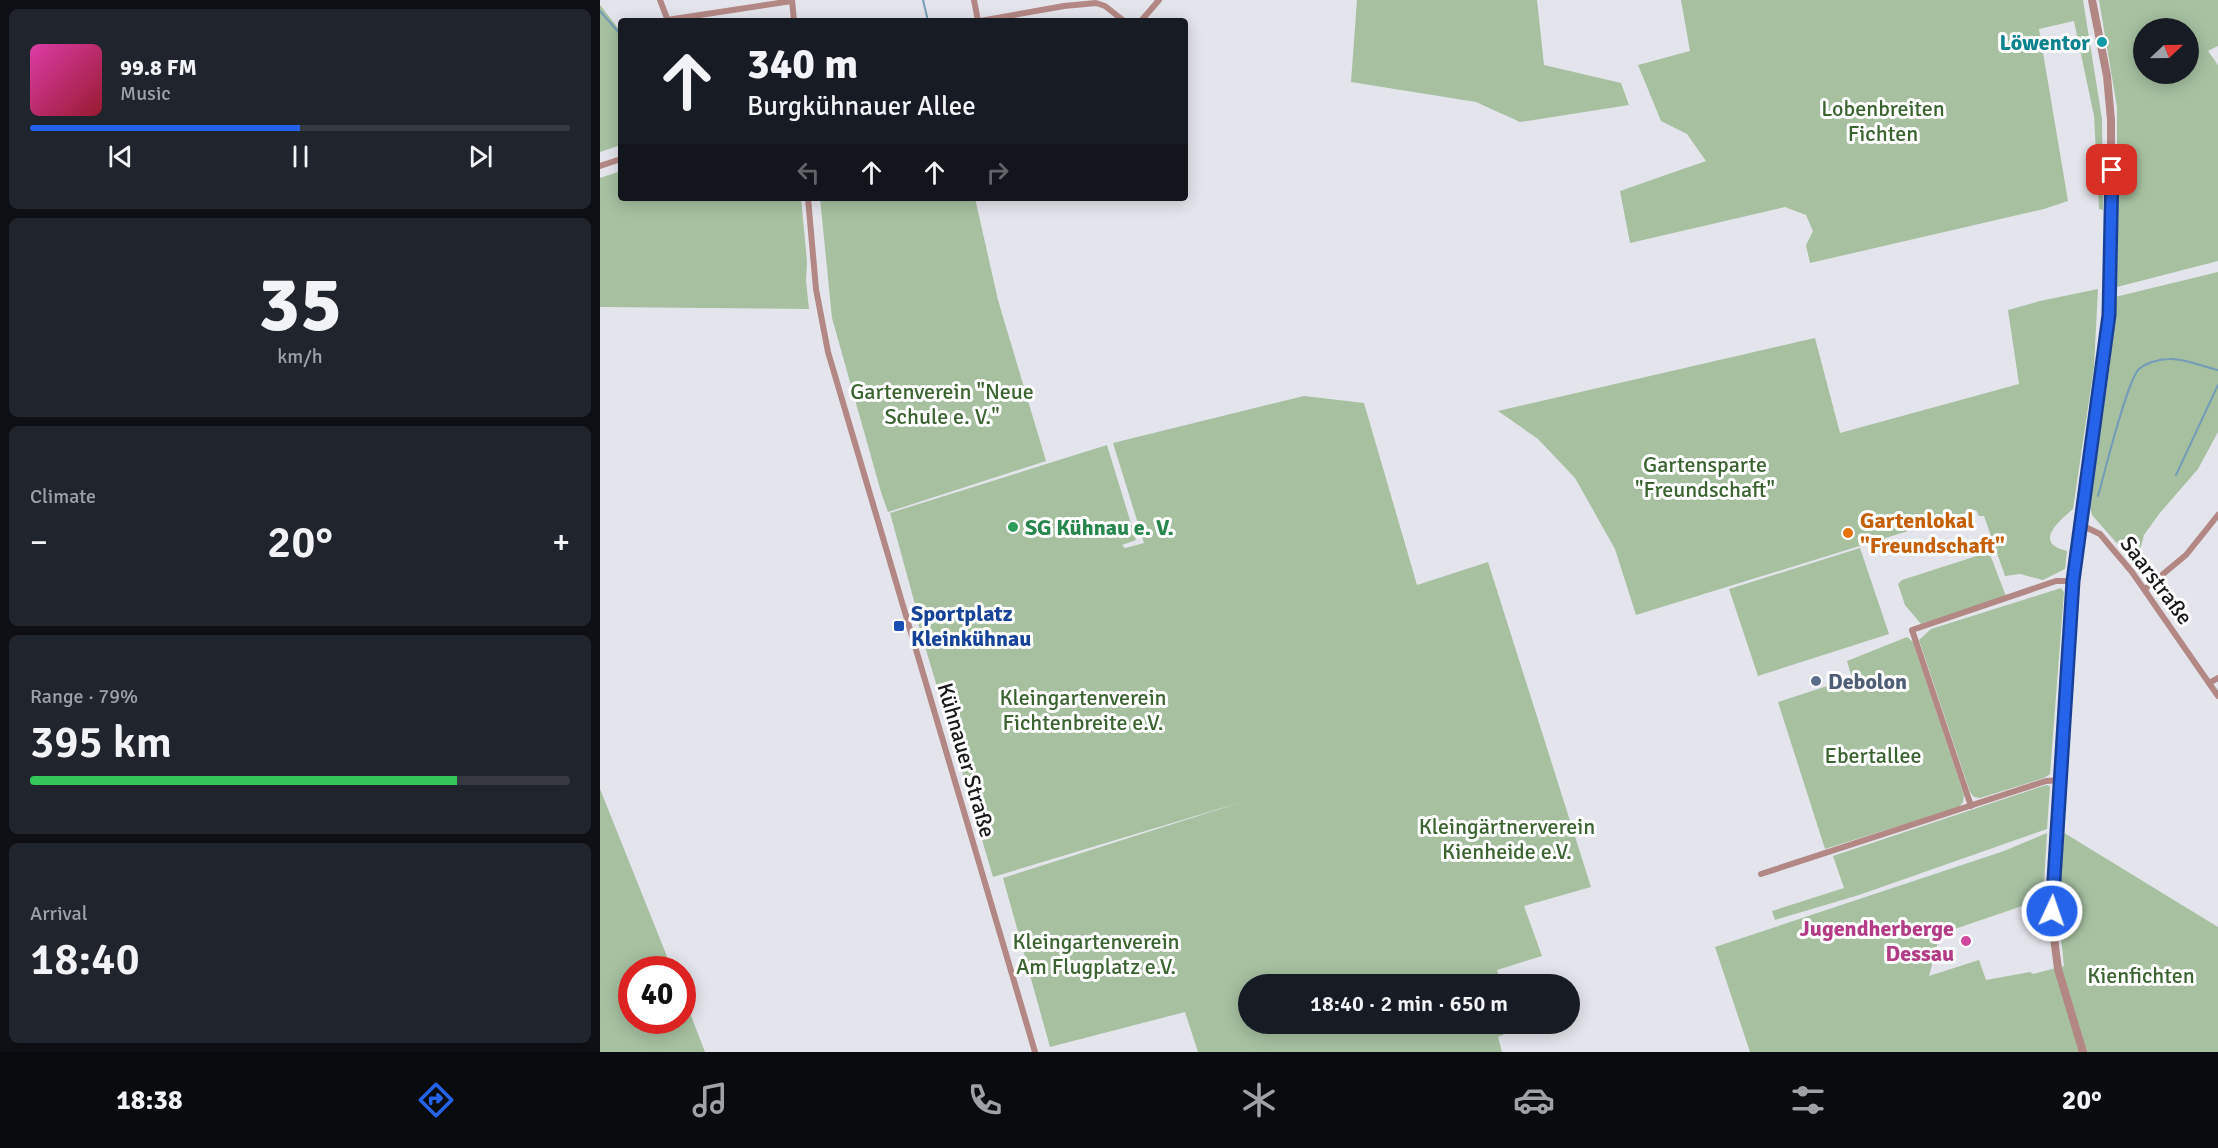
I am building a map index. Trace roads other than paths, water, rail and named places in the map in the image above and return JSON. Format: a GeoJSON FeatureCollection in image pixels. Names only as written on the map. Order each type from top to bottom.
{"type":"FeatureCollection","features":[{"type":"Feature","properties":{"kind":"street"},"geometry":{"type":"LineString","coordinates":[[660,0],[666,18]]}},
{"type":"Feature","properties":{"kind":"street"},"geometry":{"type":"LineString","coordinates":[[680,18],[792,0],[794,18]]}},
{"type":"Feature","properties":{"kind":"street"},"geometry":{"type":"LineString","coordinates":[[974,0],[978,18]]}},
{"type":"Feature","properties":{"kind":"street"},"geometry":{"type":"LineString","coordinates":[[1144,18],[1159,0]]}},
{"type":"Feature","properties":{"kind":"street"},"geometry":{"type":"LineString","coordinates":[[2083,1052],[2058,969],[2052,935],[2073,581],[2079,524],[2103,367],[2111,284],[2111,120],[2107,76],[2092,0]]}},
{"type":"Feature","properties":{"kind":"street"},"geometry":{"type":"LineString","coordinates":[[996,18],[1096,3],[1105,6],[1120,18]]}},
{"type":"Feature","properties":{"kind":"street"},"geometry":{"type":"LineString","coordinates":[[600,166],[618,160]]}},
{"type":"Feature","properties":{"kind":"street","name":"Kühnauer Straße"},"geometry":{"type":"LineString","coordinates":[[808,201],[816,289],[828,352],[1035,1052]]}},
{"type":"Feature","properties":{"kind":"street"},"geometry":{"type":"LineString","coordinates":[[2145,589],[2186,555],[2218,515]]}},
{"type":"Feature","properties":{"kind":"street","name":"Saarstraße"},"geometry":{"type":"LineString","coordinates":[[2079,524],[2100,534],[2145,589],[2218,696]]}},
{"type":"Feature","properties":{"kind":"street"},"geometry":{"type":"LineString","coordinates":[[1971,806],[1912,630],[2056,581],[2073,581]]}},
{"type":"Feature","properties":{"kind":"street"},"geometry":{"type":"LineString","coordinates":[[2209,683],[2218,678]]}},
{"type":"Feature","properties":{"kind":"street"},"geometry":{"type":"LineString","coordinates":[[1761,874],[2046,781],[2060,780]]}},
{"type":"Feature","properties":{"kind":"waterway"},"geometry":{"type":"LineString","coordinates":[[923,0],[927,18]]}},
{"type":"Feature","properties":{"kind":"waterway"},"geometry":{"type":"LineString","coordinates":[[600,11],[618,32]]}},
{"type":"Feature","properties":{"kind":"waterway"},"geometry":{"type":"LineString","coordinates":[[2098,496],[2122,408],[2139,369],[2157,361],[2175,359],[2218,370]]}},
{"type":"Feature","properties":{"kind":"waterway"},"geometry":{"type":"LineString","coordinates":[[2176,475],[2218,385]]}},
{"type":"Feature","properties":{"kind":"place","name":"Löwentor"},"geometry":{"type":"Point","coordinates":[2102,42]}},
{"type":"Feature","properties":{"kind":"place","name":"SG Kühnau e. V."},"geometry":{"type":"Point","coordinates":[1013,527]}},
{"type":"Feature","properties":{"kind":"place","name":"Gartenlokal \"Freundschaft\""},"geometry":{"type":"Point","coordinates":[1848,533]}},
{"type":"Feature","properties":{"kind":"place","name":"Sportplatz Kleinkühnau"},"geometry":{"type":"Point","coordinates":[899,626]}},
{"type":"Feature","properties":{"kind":"place","name":"Debolon"},"geometry":{"type":"Point","coordinates":[1816,681]}},
{"type":"Feature","properties":{"kind":"place","name":"Jugendherberge Dessau"},"geometry":{"type":"Point","coordinates":[1966,941]}},
{"type":"Feature","properties":{"kind":"park label","name":"Lobenbreiten Fichten"},"geometry":{"type":"Point","coordinates":[1883,120]}},
{"type":"Feature","properties":{"kind":"park label","name":"Gartenverein \"Neue Schule e. V.\""},"geometry":{"type":"Point","coordinates":[942,404]}},
{"type":"Feature","properties":{"kind":"park label","name":"Gartensparte \"Freundschaft\""},"geometry":{"type":"Point","coordinates":[1705,476]}},
{"type":"Feature","properties":{"kind":"park label","name":"Kleingartenverein Fichtenbreite e.V."},"geometry":{"type":"Point","coordinates":[1083,710]}},
{"type":"Feature","properties":{"kind":"park label","name":"Ebertallee"},"geometry":{"type":"Point","coordinates":[1873,755]}},
{"type":"Feature","properties":{"kind":"park label","name":"Kleingärtnerverein Kienheide e.V."},"geometry":{"type":"Point","coordinates":[1507,838]}},
{"type":"Feature","properties":{"kind":"park label","name":"Kleingartenverein Am Flugplatz e.V."},"geometry":{"type":"Point","coordinates":[1096,954]}},
{"type":"Feature","properties":{"kind":"park label","name":"Kienfichten"},"geometry":{"type":"Point","coordinates":[2141,975]}}]}
